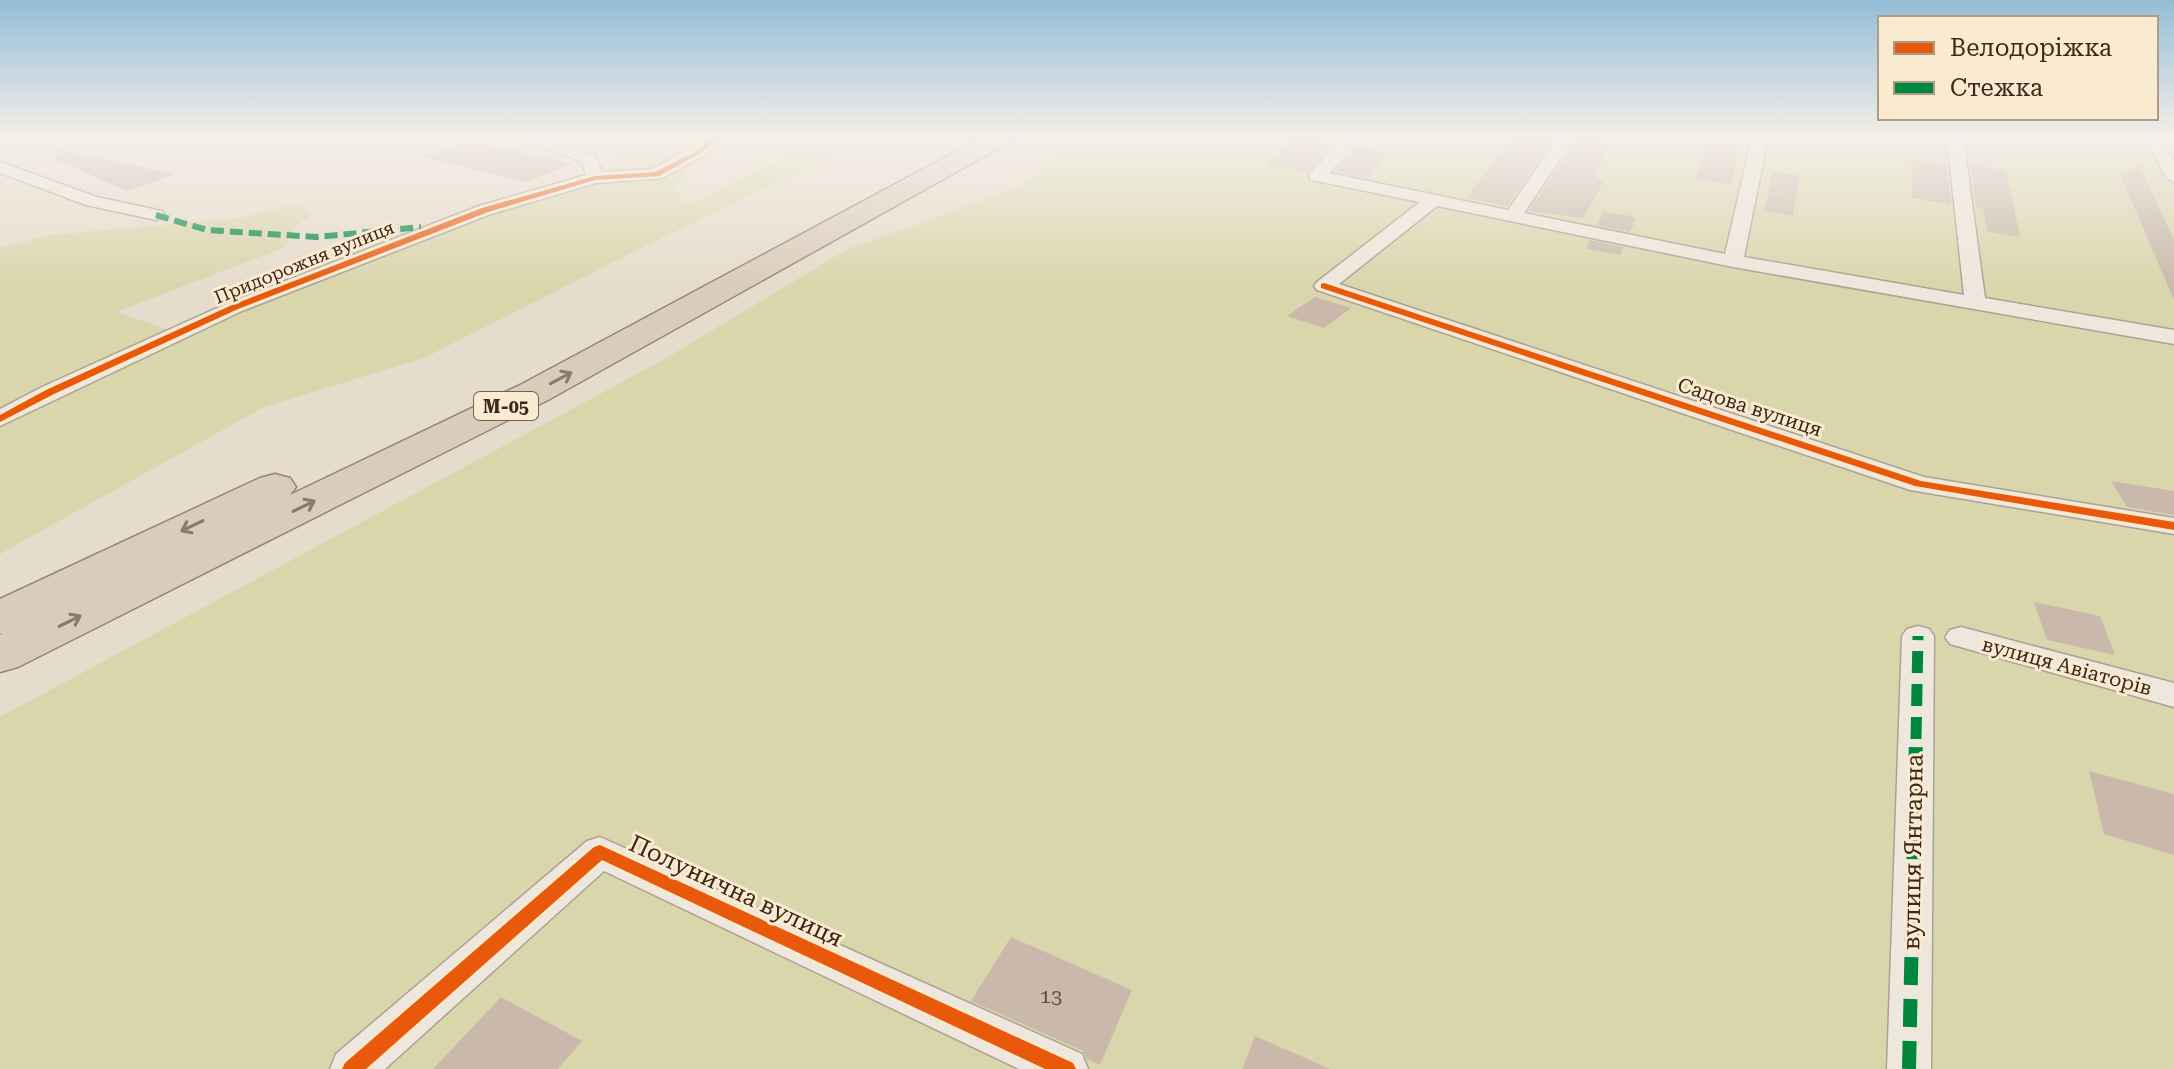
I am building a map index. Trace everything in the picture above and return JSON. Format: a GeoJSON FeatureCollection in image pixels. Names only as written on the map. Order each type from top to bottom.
{"type":"FeatureCollection","features":[{"type":"Feature","properties":{"kind":"highway","name":"М-05"},"geometry":{"type":"LineString","coordinates":[[0,618],[501,379],[869,187]]}},
{"type":"Feature","properties":{"kind":"highway","name":"М-05"},"geometry":{"type":"LineString","coordinates":[[0,655],[535,392],[910,187]]}},
{"type":"Feature","properties":{"kind":"street"},"geometry":{"type":"LineString","coordinates":[[54,187],[92,201],[156,215]]}},
{"type":"Feature","properties":{"kind":"street","name":"Придорожня вулиця"},"geometry":{"type":"LineString","coordinates":[[0,419],[50,392],[235,307],[485,210],[564,187]]}},
{"type":"Feature","properties":{"kind":"street"},"geometry":{"type":"LineString","coordinates":[[1370,187],[1733,261],[2174,337]]}},
{"type":"Feature","properties":{"kind":"street"},"geometry":{"type":"LineString","coordinates":[[1513,216],[1533,187]]}},
{"type":"Feature","properties":{"kind":"street"},"geometry":{"type":"LineString","coordinates":[[1733,261],[1749,187]]}},
{"type":"Feature","properties":{"kind":"street"},"geometry":{"type":"LineString","coordinates":[[1961,187],[1975,303]]}},
{"type":"Feature","properties":{"kind":"street","name":"Садова вулиця"},"geometry":{"type":"LineString","coordinates":[[1434,200],[1324,286],[1919,484],[2174,526]]}},
{"type":"Feature","properties":{"kind":"street","name":"вулиця Янтарна"},"geometry":{"type":"LineString","coordinates":[[1909,1069],[1918,636]]}},
{"type":"Feature","properties":{"kind":"street","name":"вулиця Авіаторів"},"geometry":{"type":"LineString","coordinates":[[1961,637],[2174,695]]}},
{"type":"Feature","properties":{"kind":"street","name":"Полунична вулиця"},"geometry":{"type":"LineString","coordinates":[[352,1069],[600,852],[1063,1068]]}},
{"type":"Feature","properties":{"kind":"shaded area"},"geometry":{"type":"Polygon","coordinates":[[[571,187],[675,187],[684,203],[700,200],[725,187],[768,187],[424,358],[264,407],[0,554],[0,248],[50,235],[238,218],[300,203],[310,216],[297,225],[283,248],[116,312],[169,330],[201,329],[493,210],[571,187]]]}},
{"type":"Feature","properties":{"kind":"shaded area"},"geometry":{"type":"Polygon","coordinates":[[[1020,187],[2174,187],[2174,1069],[0,1069],[0,717],[663,360],[846,250],[1020,187]]]}},
{"type":"Feature","properties":{"kind":"building"},"geometry":{"type":"Polygon","coordinates":[[[117,187],[138,187],[126,191],[117,187]]]}},
{"type":"Feature","properties":{"kind":"building"},"geometry":{"type":"Polygon","coordinates":[[[1475,187],[1520,187],[1507,206],[1466,198],[1475,187]]]}},
{"type":"Feature","properties":{"kind":"building"},"geometry":{"type":"Polygon","coordinates":[[[1545,187],[1601,187],[1583,218],[1529,211],[1545,187]]]}},
{"type":"Feature","properties":{"kind":"building"},"geometry":{"type":"Polygon","coordinates":[[[1769,187],[1797,187],[1793,216],[1765,211],[1769,187]]]}},
{"type":"Feature","properties":{"kind":"building"},"geometry":{"type":"Polygon","coordinates":[[[1912,187],[1949,187],[1951,204],[1912,198],[1912,187]]]}},
{"type":"Feature","properties":{"kind":"building"},"geometry":{"type":"Polygon","coordinates":[[[1974,187],[2010,187],[2020,237],[1987,231],[1983,209],[1976,208],[1974,187]]]}},
{"type":"Feature","properties":{"kind":"building"},"geometry":{"type":"Polygon","coordinates":[[[2126,187],[2149,187],[2174,239],[2174,300],[2126,187]]]}},
{"type":"Feature","properties":{"kind":"building"},"geometry":{"type":"Polygon","coordinates":[[[1603,212],[1636,219],[1630,232],[1597,225],[1603,212]]]}},
{"type":"Feature","properties":{"kind":"building"},"geometry":{"type":"Polygon","coordinates":[[[1590,240],[1623,247],[1620,255],[1586,249],[1590,240]]]}},
{"type":"Feature","properties":{"kind":"building"},"geometry":{"type":"Polygon","coordinates":[[[1315,297],[1351,308],[1324,328],[1287,316],[1315,297]]]}},
{"type":"Feature","properties":{"kind":"building"},"geometry":{"type":"Polygon","coordinates":[[[2111,481],[2174,491],[2174,515],[2127,507],[2111,481]]]}},
{"type":"Feature","properties":{"kind":"building"},"geometry":{"type":"Polygon","coordinates":[[[2034,602],[2100,616],[2115,655],[2047,640],[2034,602]]]}},
{"type":"Feature","properties":{"kind":"building"},"geometry":{"type":"Polygon","coordinates":[[[2089,771],[2174,794],[2174,855],[2104,834],[2089,771]]]}},
{"type":"Feature","properties":{"kind":"building"},"geometry":{"type":"Polygon","coordinates":[[[1011,937],[1132,990],[1100,1065],[1087,1059],[1083,1051],[971,1001],[1011,937]]]}},
{"type":"Feature","properties":{"kind":"building"},"geometry":{"type":"Polygon","coordinates":[[[501,997],[582,1041],[558,1069],[433,1069],[501,997]]]}},
{"type":"Feature","properties":{"kind":"building"},"geometry":{"type":"Polygon","coordinates":[[[1255,1036],[1330,1069],[1242,1069],[1255,1036]]]}},
{"type":"Feature","properties":{"kind":"marked path"},"geometry":{"type":"LineString","coordinates":[[156,215],[207,230],[316,237],[421,227]]}},
{"type":"Feature","properties":{"kind":"marked path"},"geometry":{"type":"LineString","coordinates":[[1909,1069],[1918,636]]}},
{"type":"Feature","properties":{"kind":"cycle path"},"geometry":{"type":"LineString","coordinates":[[0,419],[50,392],[235,307],[485,210],[564,187]]}},
{"type":"Feature","properties":{"kind":"cycle path"},"geometry":{"type":"LineString","coordinates":[[1324,286],[1919,484],[2174,526]]}},
{"type":"Feature","properties":{"kind":"cycle path"},"geometry":{"type":"LineString","coordinates":[[352,1069],[600,852],[1066,1069]]}}]}
